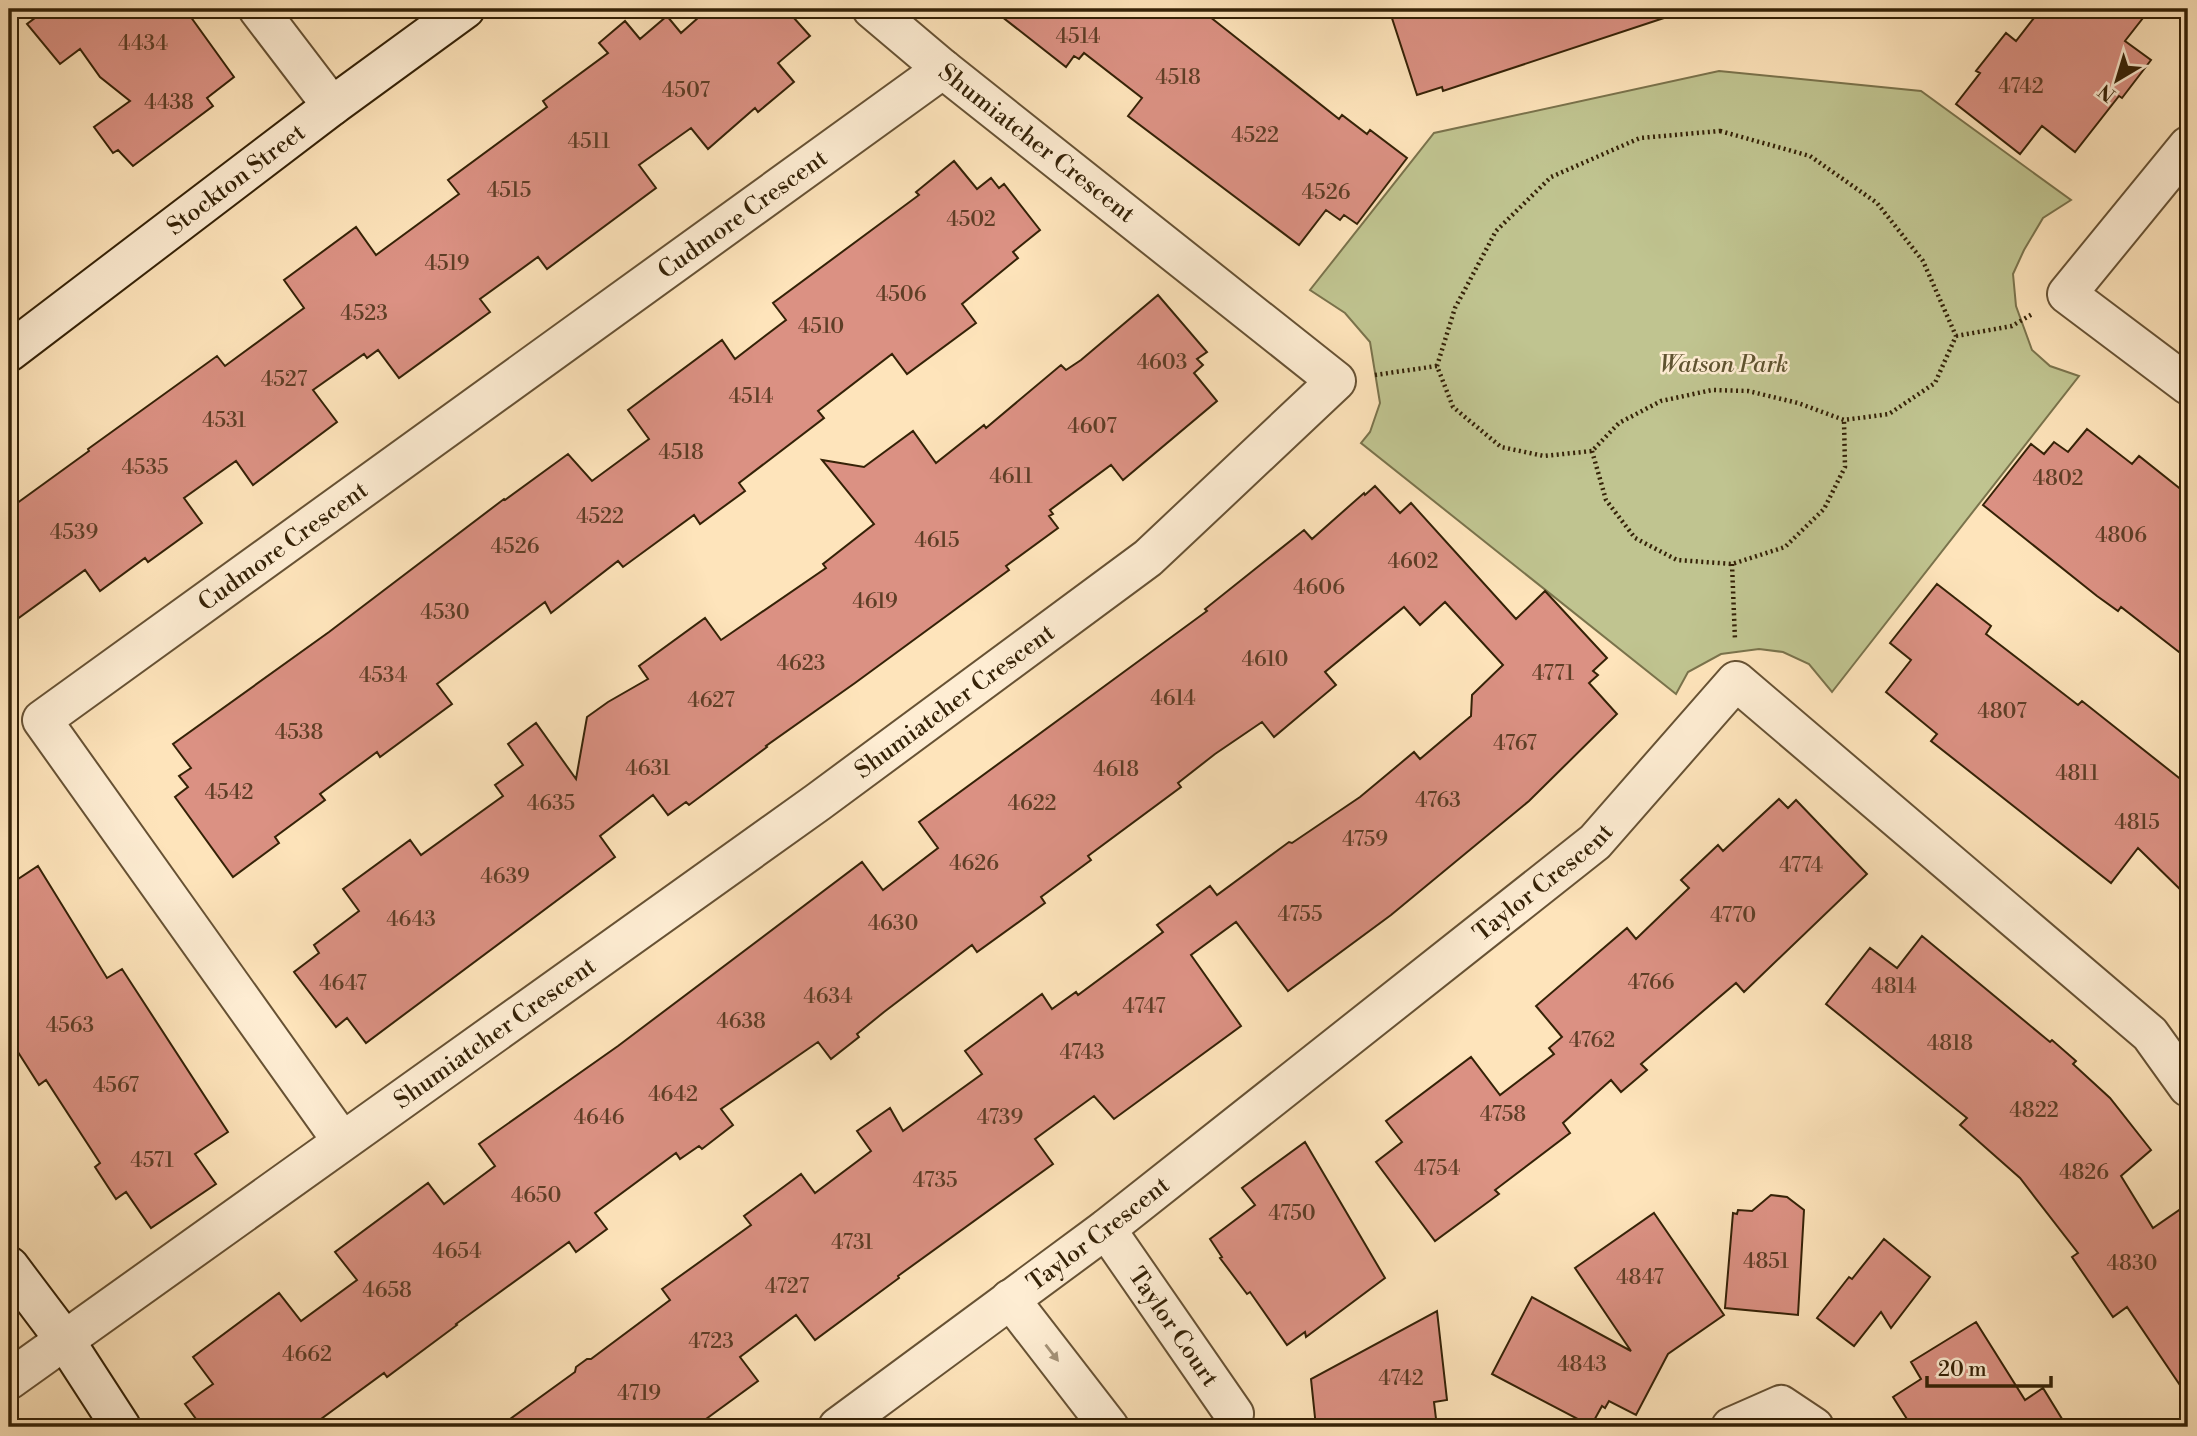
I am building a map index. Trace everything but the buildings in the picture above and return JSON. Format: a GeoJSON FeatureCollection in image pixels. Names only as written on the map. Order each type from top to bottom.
{"type":"FeatureCollection","features":[{"type":"Feature","properties":{"kind":"street"},"geometry":{"type":"LineString","coordinates":[[258,9],[332,106]]}},
{"type":"Feature","properties":{"kind":"street","name":"Stockton Street"},"geometry":{"type":"LineString","coordinates":[[9,352],[332,106],[465,9]]}},
{"type":"Feature","properties":{"kind":"street","name":"Shumiatcher Crescent"},"geometry":{"type":"LineString","coordinates":[[9,1380],[818,802],[1148,558],[1336,381],[872,9]]}},
{"type":"Feature","properties":{"kind":"street","name":"Cudmore Crescent"},"geometry":{"type":"LineString","coordinates":[[342,1141],[42,720],[943,68]]}},
{"type":"Feature","properties":{"kind":"street"},"geometry":{"type":"LineString","coordinates":[[2188,146],[2067,294],[2188,385]]}},
{"type":"Feature","properties":{"kind":"street"},"geometry":{"type":"LineString","coordinates":[[1737,681],[2150,1034],[2188,1087]]}},
{"type":"Feature","properties":{"kind":"street","name":"Taylor Crescent"},"geometry":{"type":"LineString","coordinates":[[838,1427],[1106,1229],[1595,842],[1737,681]]}},
{"type":"Feature","properties":{"kind":"street","name":"Taylor Court"},"geometry":{"type":"LineString","coordinates":[[1106,1229],[1234,1414],[1231,1427]]}},
{"type":"Feature","properties":{"kind":"street"},"geometry":{"type":"LineString","coordinates":[[9,1266],[64,1339],[121,1427]]}},
{"type":"Feature","properties":{"kind":"street"},"geometry":{"type":"LineString","coordinates":[[1010,1299],[1109,1427]]}},
{"type":"Feature","properties":{"kind":"street"},"geometry":{"type":"LineString","coordinates":[[1731,1427],[1781,1405],[1814,1427]]}},
{"type":"Feature","properties":{"kind":"path"},"geometry":{"type":"LineString","coordinates":[[1720,131],[1810,156],[1877,203],[1923,261],[1956,336],[1935,383],[1889,414],[1844,420],[1798,403],[1748,391],[1712,390],[1661,401],[1619,423],[1592,450],[1544,456],[1501,447],[1453,407],[1437,366],[1455,308],[1496,230],[1551,177],[1640,138],[1720,131]]}},
{"type":"Feature","properties":{"kind":"path"},"geometry":{"type":"LineString","coordinates":[[1956,336],[2012,326],[2067,294]]}},
{"type":"Feature","properties":{"kind":"path"},"geometry":{"type":"LineString","coordinates":[[1336,381],[1437,366]]}},
{"type":"Feature","properties":{"kind":"path"},"geometry":{"type":"LineString","coordinates":[[1592,450],[1606,500],[1636,538],[1677,561],[1732,564],[1785,547],[1824,509],[1845,467],[1844,420]]}},
{"type":"Feature","properties":{"kind":"path"},"geometry":{"type":"LineString","coordinates":[[1732,564],[1737,681]]}},
{"type":"Feature","properties":{"kind":"green space","name":"Watson Park"},"geometry":{"type":"Polygon","coordinates":[[[1719,71],[1921,91],[2071,200],[2043,218],[2013,274],[2016,306],[2032,350],[2050,366],[2079,376],[1832,692],[1809,664],[1783,652],[1759,649],[1721,654],[1688,672],[1676,694],[1361,443],[1370,432],[1380,403],[1370,342],[1345,313],[1310,290],[1434,133],[1719,71]]]}}]}
